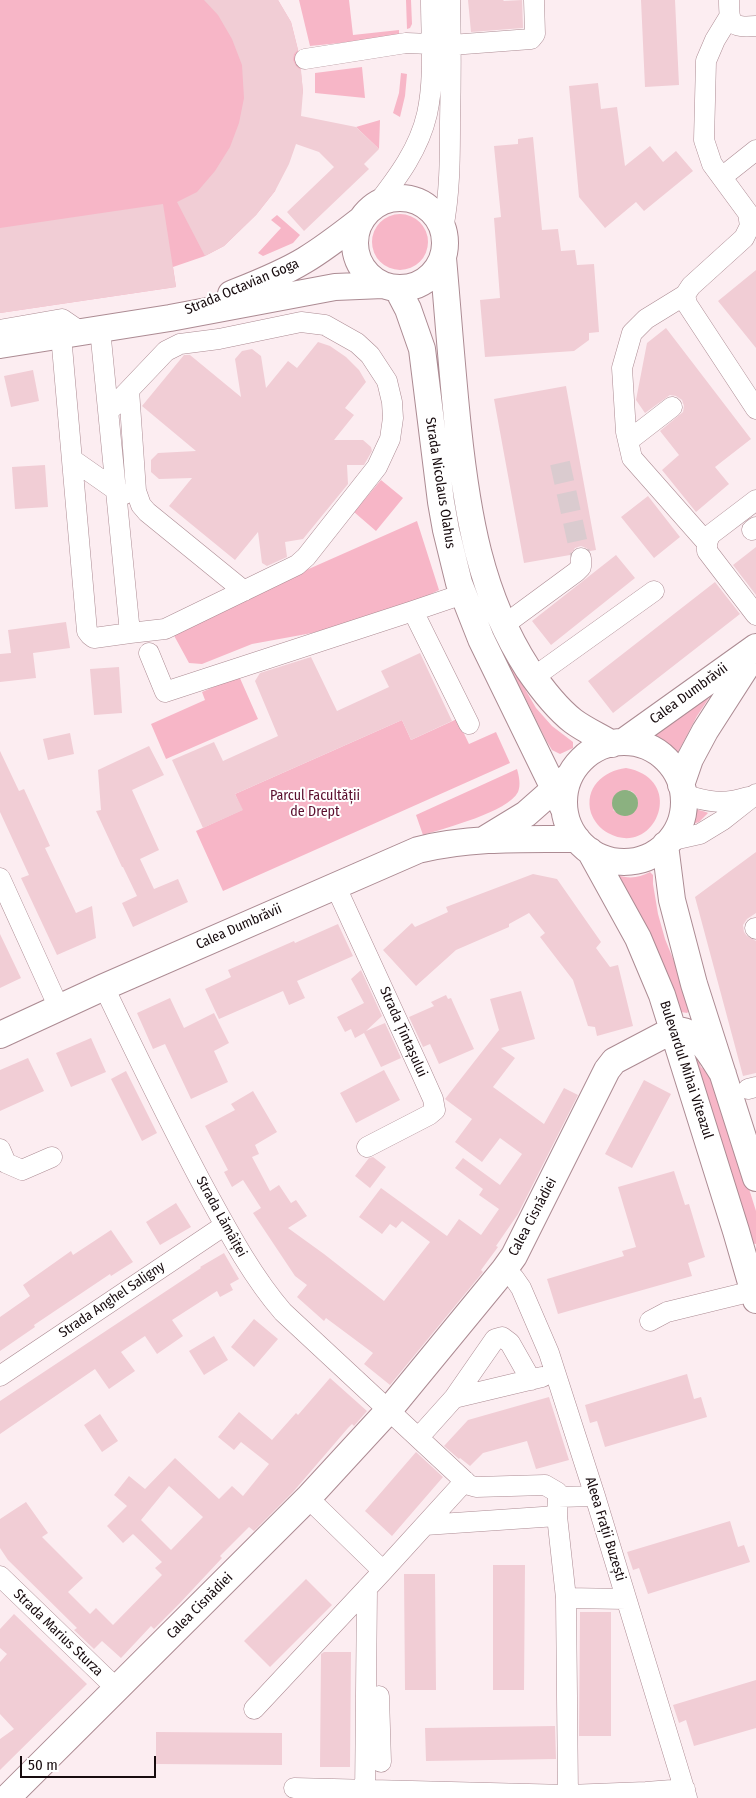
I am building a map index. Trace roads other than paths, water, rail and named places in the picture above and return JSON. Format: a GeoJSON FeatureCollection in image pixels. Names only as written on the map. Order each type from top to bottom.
{"type":"FeatureCollection","features":[{"type":"Feature","properties":{"kind":"main road"},"geometry":{"type":"LineString","coordinates":[[396,198],[416,200],[433,211],[444,228],[446,238],[443,258],[436,270],[425,281],[407,288],[390,286],[374,279],[359,262],[355,240],[357,229],[369,211],[396,198]]}},
{"type":"Feature","properties":{"kind":"main road","name":"Strada Octavian Goga"},"geometry":{"type":"LineString","coordinates":[[170,318],[272,277],[305,260],[332,242],[369,211]]}},
{"type":"Feature","properties":{"kind":"main road","name":"Strada Nicolaus Olahus"},"geometry":{"type":"LineString","coordinates":[[443,258],[450,349],[465,490],[486,579],[504,625],[534,678],[546,693],[573,721],[618,743]]}},
{"type":"Feature","properties":{"kind":"main road","name":"Strada Octavian Goga"},"geometry":{"type":"LineString","coordinates":[[0,345],[170,318],[334,287],[390,286]]}},
{"type":"Feature","properties":{"kind":"main road","name":"Strada Nicolaus Olahus"},"geometry":{"type":"LineString","coordinates":[[390,286],[408,309],[422,349],[440,502],[463,594],[481,638],[563,790]]}},
{"type":"Feature","properties":{"kind":"main road","name":"Calea Dumbrăvii"},"geometry":{"type":"LineString","coordinates":[[618,743],[756,647]]}},
{"type":"Feature","properties":{"kind":"main road","name":"Calea Dumbrăvii"},"geometry":{"type":"LineString","coordinates":[[682,789],[690,759],[705,731],[756,652]]}},
{"type":"Feature","properties":{"kind":"main road"},"geometry":{"type":"LineString","coordinates":[[618,743],[644,746],[654,751],[671,765],[682,789],[683,814],[677,828],[667,843],[646,858],[628,861],[600,857],[583,845],[571,830],[563,790],[584,757],[592,751],[618,743]]}},
{"type":"Feature","properties":{"kind":"main road","name":"Calea Dumbrăvii"},"geometry":{"type":"LineString","coordinates":[[485,840],[563,790]]}},
{"type":"Feature","properties":{"kind":"main road","name":"Calea Dumbrăvii"},"geometry":{"type":"LineString","coordinates":[[0,1035],[104,987],[418,850],[442,844],[485,840],[583,845]]}},
{"type":"Feature","properties":{"kind":"main road"},"geometry":{"type":"LineString","coordinates":[[667,843],[672,900],[676,918],[694,984],[756,1178]]}},
{"type":"Feature","properties":{"kind":"main road","name":"Bulevardul Mihai Viteazul"},"geometry":{"type":"LineString","coordinates":[[583,845],[638,938],[662,995],[748,1248],[754,1296]]}},
{"type":"Feature","properties":{"kind":"main road"},"geometry":{"type":"LineString","coordinates":[[673,1030],[686,1031],[698,1040],[723,1074]]}},
{"type":"Feature","properties":{"kind":"main road","name":"Calea Cisnădiei"},"geometry":{"type":"LineString","coordinates":[[7,1798],[308,1498],[389,1410],[504,1270],[520,1244],[607,1070],[614,1061],[673,1030]]}},
{"type":"Feature","properties":{"kind":"street"},"geometry":{"type":"LineString","coordinates":[[369,211],[398,177],[406,164],[419,138],[426,116],[430,84],[431,0]]}},
{"type":"Feature","properties":{"kind":"street"},"geometry":{"type":"LineString","coordinates":[[444,228],[450,179],[450,0]]}},
{"type":"Feature","properties":{"kind":"street"},"geometry":{"type":"LineString","coordinates":[[451,45],[531,39],[535,34],[534,0]]}},
{"type":"Feature","properties":{"kind":"street"},"geometry":{"type":"LineString","coordinates":[[729,9],[732,23],[742,27],[756,26]]}},
{"type":"Feature","properties":{"kind":"street"},"geometry":{"type":"LineString","coordinates":[[707,543],[632,458],[626,432],[622,368],[632,333],[646,319],[685,295],[692,286],[744,238],[750,226],[748,213],[712,164],[704,140],[706,61],[729,9]]}},
{"type":"Feature","properties":{"kind":"street"},"geometry":{"type":"LineString","coordinates":[[305,60],[406,43],[431,44]]}},
{"type":"Feature","properties":{"kind":"street"},"geometry":{"type":"LineString","coordinates":[[722,177],[756,150]]}},
{"type":"Feature","properties":{"kind":"street"},"geometry":{"type":"LineString","coordinates":[[685,295],[687,304],[756,409]]}},
{"type":"Feature","properties":{"kind":"street"},"geometry":{"type":"LineString","coordinates":[[0,330],[62,319],[81,332],[109,412],[130,633]]}},
{"type":"Feature","properties":{"kind":"street"},"geometry":{"type":"LineString","coordinates":[[81,332],[73,460],[87,631],[94,638],[165,629],[297,566],[377,467],[390,439],[393,418],[392,402],[387,381],[370,355],[349,337],[325,324],[301,322],[173,347],[161,356],[109,412]]}},
{"type":"Feature","properties":{"kind":"street"},"geometry":{"type":"LineString","coordinates":[[129,390],[136,491],[141,505],[147,512]]}},
{"type":"Feature","properties":{"kind":"street"},"geometry":{"type":"LineString","coordinates":[[628,441],[672,407]]}},
{"type":"Feature","properties":{"kind":"street"},"geometry":{"type":"LineString","coordinates":[[73,460],[147,512],[244,591]]}},
{"type":"Feature","properties":{"kind":"street"},"geometry":{"type":"LineString","coordinates":[[756,500],[710,535],[707,543],[708,551],[756,615]]}},
{"type":"Feature","properties":{"kind":"street"},"geometry":{"type":"LineString","coordinates":[[504,625],[576,572],[581,566],[581,558]]}},
{"type":"Feature","properties":{"kind":"street"},"geometry":{"type":"LineString","coordinates":[[534,678],[654,591]]}},
{"type":"Feature","properties":{"kind":"street"},"geometry":{"type":"LineString","coordinates":[[149,652],[165,692],[463,594]]}},
{"type":"Feature","properties":{"kind":"street"},"geometry":{"type":"LineString","coordinates":[[413,611],[469,724]]}},
{"type":"Feature","properties":{"kind":"street"},"geometry":{"type":"LineString","coordinates":[[682,789],[701,800],[720,803],[733,802],[755,795]]}},
{"type":"Feature","properties":{"kind":"street"},"geometry":{"type":"LineString","coordinates":[[667,843],[700,834],[723,820],[755,795]]}},
{"type":"Feature","properties":{"kind":"street"},"geometry":{"type":"LineString","coordinates":[[0,878],[59,1008]]}},
{"type":"Feature","properties":{"kind":"street","name":"Strada Țintașului"},"geometry":{"type":"LineString","coordinates":[[335,885],[433,1099],[435,1110],[429,1115],[367,1146]]}},
{"type":"Feature","properties":{"kind":"street","name":"Strada Lămâiței"},"geometry":{"type":"LineString","coordinates":[[104,987],[170,1124],[250,1268],[269,1296],[283,1312],[389,1410]]}},
{"type":"Feature","properties":{"kind":"street"},"geometry":{"type":"LineString","coordinates":[[0,1149],[6,1163],[22,1170],[52,1157]]}},
{"type":"Feature","properties":{"kind":"street","name":"Strada Anghel Saligny"},"geometry":{"type":"LineString","coordinates":[[0,1376],[224,1224]]}},
{"type":"Feature","properties":{"kind":"street","name":"Aleea Frații Buzești"},"geometry":{"type":"LineString","coordinates":[[504,1270],[514,1278],[521,1288],[549,1353],[595,1496],[686,1794]]}},
{"type":"Feature","properties":{"kind":"street"},"geometry":{"type":"LineString","coordinates":[[650,1321],[668,1312],[754,1296]]}},
{"type":"Feature","properties":{"kind":"street"},"geometry":{"type":"LineString","coordinates":[[419,1437],[454,1398],[495,1339],[502,1336],[510,1343],[531,1380]]}},
{"type":"Feature","properties":{"kind":"street"},"geometry":{"type":"LineString","coordinates":[[454,1398],[556,1374]]}},
{"type":"Feature","properties":{"kind":"street"},"geometry":{"type":"LineString","coordinates":[[389,1410],[470,1485],[476,1487],[545,1485],[557,1492],[566,1598],[568,1795]]}},
{"type":"Feature","properties":{"kind":"street"},"geometry":{"type":"LineString","coordinates":[[254,1709],[465,1481]]}},
{"type":"Feature","properties":{"kind":"street"},"geometry":{"type":"LineString","coordinates":[[425,1525],[558,1507],[595,1496]]}},
{"type":"Feature","properties":{"kind":"street"},"geometry":{"type":"LineString","coordinates":[[308,1498],[375,1580],[381,1762]]}},
{"type":"Feature","properties":{"kind":"street","name":"Strada Marius Sturza"},"geometry":{"type":"LineString","coordinates":[[0,1576],[117,1689]]}},
{"type":"Feature","properties":{"kind":"street"},"geometry":{"type":"LineString","coordinates":[[365,1794],[375,1580]]}},
{"type":"Feature","properties":{"kind":"street"},"geometry":{"type":"LineString","coordinates":[[566,1598],[626,1599]]}},
{"type":"Feature","properties":{"kind":"street"},"geometry":{"type":"LineString","coordinates":[[294,1788],[365,1794],[512,1796],[686,1794]]}},
{"type":"Feature","properties":{"kind":"tunnel"},"geometry":{"type":"LineString","coordinates":[[560,463],[581,558]]}},
{"type":"Feature","properties":{"kind":"park label","name":"Parcul Facultății de Drept"},"geometry":{"type":"Point","coordinates":[315,804]}}]}
